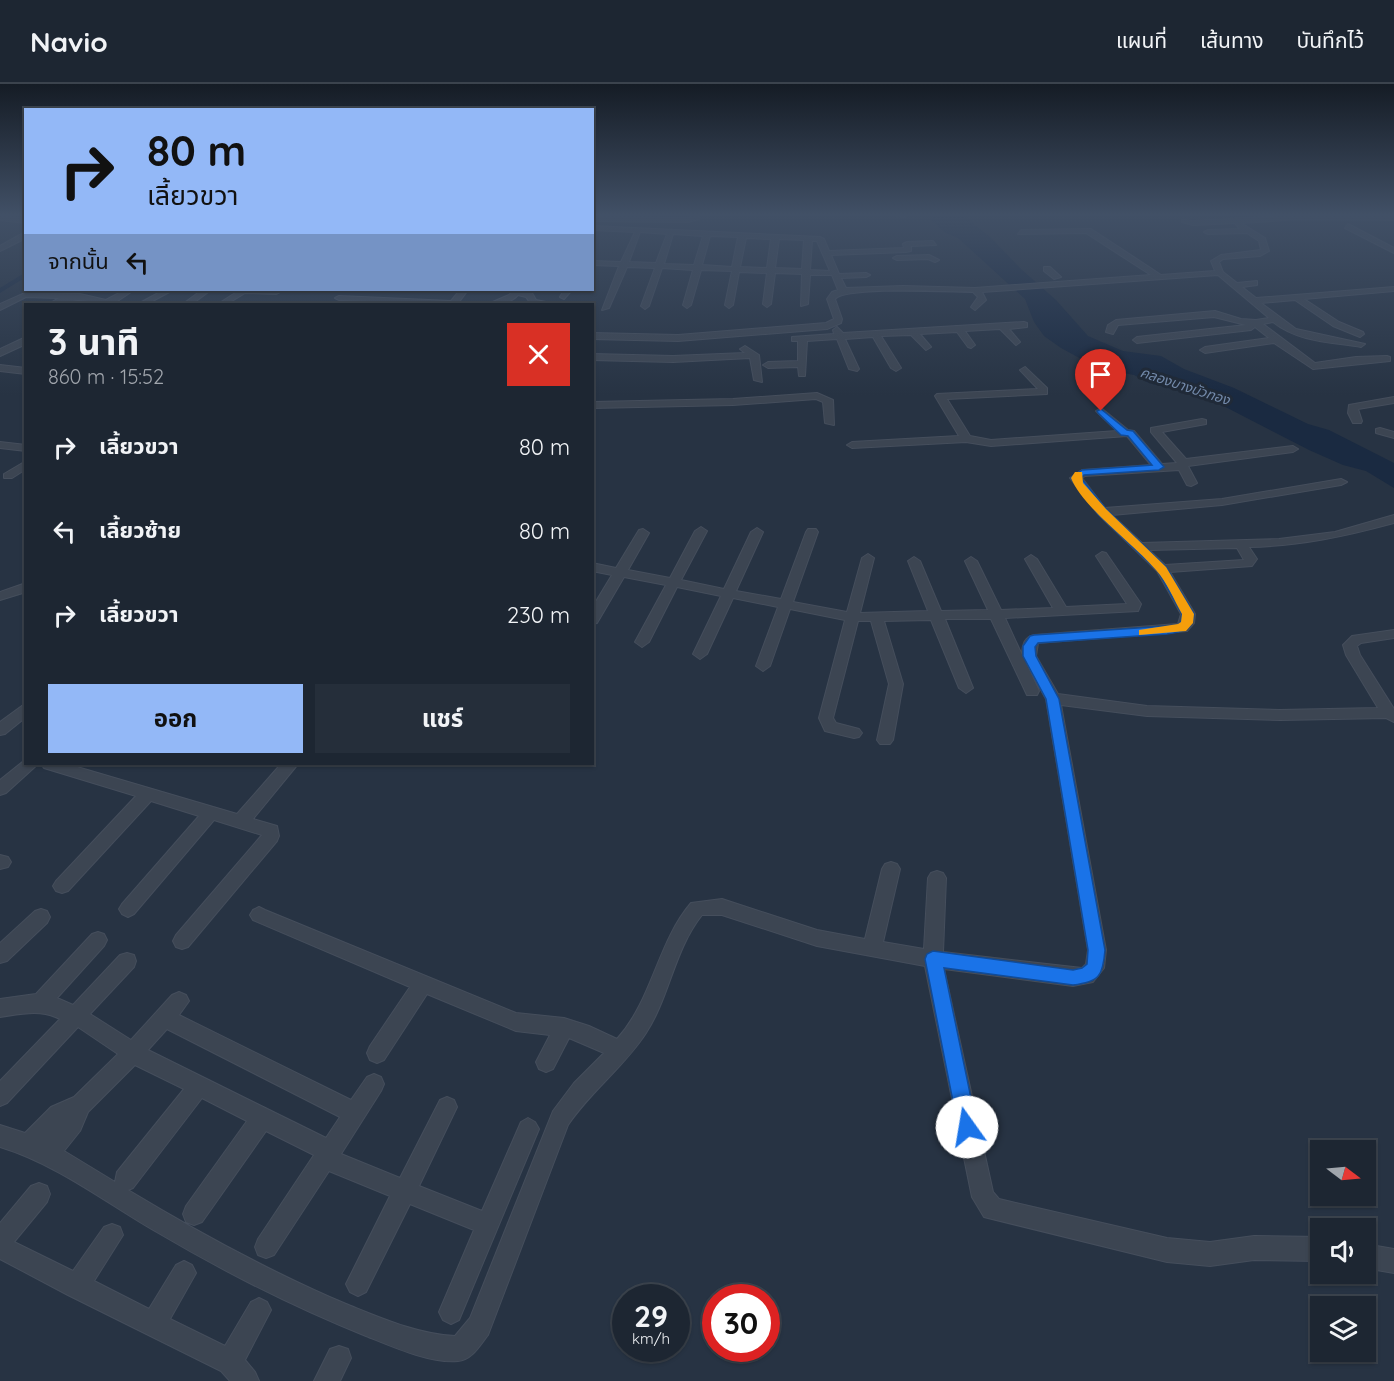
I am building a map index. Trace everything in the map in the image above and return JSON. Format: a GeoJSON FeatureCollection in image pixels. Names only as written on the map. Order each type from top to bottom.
{"type":"FeatureCollection","features":[{"type":"Feature","properties":{"kind":"street"},"geometry":{"type":"LineString","coordinates":[[605,308],[619,275]]}},
{"type":"Feature","properties":{"kind":"street"},"geometry":{"type":"LineString","coordinates":[[645,306],[656,275]]}},
{"type":"Feature","properties":{"kind":"street"},"geometry":{"type":"LineString","coordinates":[[687,305],[696,275]]}},
{"type":"Feature","properties":{"kind":"street"},"geometry":{"type":"LineString","coordinates":[[729,305],[735,275]]}},
{"type":"Feature","properties":{"kind":"street"},"geometry":{"type":"LineString","coordinates":[[767,304],[770,275]]}},
{"type":"Feature","properties":{"kind":"street"},"geometry":{"type":"LineString","coordinates":[[804,304],[806,275]]}},
{"type":"Feature","properties":{"kind":"street"},"geometry":{"type":"LineString","coordinates":[[834,275],[843,291]]}},
{"type":"Feature","properties":{"kind":"street"},"geometry":{"type":"LineString","coordinates":[[851,275],[866,275]]}},
{"type":"Feature","properties":{"kind":"street"},"geometry":{"type":"LineString","coordinates":[[1155,275],[1159,277]]}},
{"type":"Feature","properties":{"kind":"street"},"geometry":{"type":"LineString","coordinates":[[834,325],[838,319],[831,299],[835,294],[843,291],[903,288],[975,290],[1184,275]]}},
{"type":"Feature","properties":{"kind":"street"},"geometry":{"type":"LineString","coordinates":[[1223,275],[1275,318],[1303,335],[1361,339],[1297,298]]}},
{"type":"Feature","properties":{"kind":"street"},"geometry":{"type":"LineString","coordinates":[[1037,279],[1074,278],[1081,283]]}},
{"type":"Feature","properties":{"kind":"street"},"geometry":{"type":"LineString","coordinates":[[1236,286],[1254,283]]}},
{"type":"Feature","properties":{"kind":"street"},"geometry":{"type":"LineString","coordinates":[[1255,301],[1394,289]]}},
{"type":"Feature","properties":{"kind":"street"},"geometry":{"type":"LineString","coordinates":[[975,290],[982,296],[982,300],[975,307]]}},
{"type":"Feature","properties":{"kind":"street"},"geometry":{"type":"LineString","coordinates":[[0,307],[25,295],[73,295],[105,303],[128,291]]}},
{"type":"Feature","properties":{"kind":"street"},"geometry":{"type":"LineString","coordinates":[[144,303],[167,291]]}},
{"type":"Feature","properties":{"kind":"street"},"geometry":{"type":"LineString","coordinates":[[188,303],[206,291]]}},
{"type":"Feature","properties":{"kind":"street"},"geometry":{"type":"LineString","coordinates":[[224,303],[243,291],[278,291]]}},
{"type":"Feature","properties":{"kind":"street"},"geometry":{"type":"LineString","coordinates":[[262,303],[278,291]]}},
{"type":"Feature","properties":{"kind":"street"},"geometry":{"type":"LineString","coordinates":[[362,299],[369,291]]}},
{"type":"Feature","properties":{"kind":"street"},"geometry":{"type":"LineString","coordinates":[[409,302],[418,291]]}},
{"type":"Feature","properties":{"kind":"street"},"geometry":{"type":"LineString","coordinates":[[522,291],[534,302],[542,302]]}},
{"type":"Feature","properties":{"kind":"street"},"geometry":{"type":"LineString","coordinates":[[495,303],[522,291]]}},
{"type":"Feature","properties":{"kind":"street"},"geometry":{"type":"LineString","coordinates":[[509,303],[519,299],[522,291]]}},
{"type":"Feature","properties":{"kind":"street"},"geometry":{"type":"LineString","coordinates":[[51,303],[73,295]]}},
{"type":"Feature","properties":{"kind":"street"},"geometry":{"type":"LineString","coordinates":[[335,301],[362,299],[432,303]]}},
{"type":"Feature","properties":{"kind":"street"},"geometry":{"type":"LineString","coordinates":[[335,301],[368,303]]}},
{"type":"Feature","properties":{"kind":"street"},"geometry":{"type":"LineString","coordinates":[[1110,332],[1111,327],[1116,323],[1215,314],[1258,325],[1309,363],[1387,359]]}},
{"type":"Feature","properties":{"kind":"street"},"geometry":{"type":"LineString","coordinates":[[1137,340],[1258,325],[1275,318]]}},
{"type":"Feature","properties":{"kind":"street"},"geometry":{"type":"LineString","coordinates":[[594,336],[697,337],[834,325]]}},
{"type":"Feature","properties":{"kind":"street"},"geometry":{"type":"LineString","coordinates":[[834,325],[854,369]]}},
{"type":"Feature","properties":{"kind":"street"},"geometry":{"type":"LineString","coordinates":[[768,364],[802,369],[799,339],[1024,325]]}},
{"type":"Feature","properties":{"kind":"street"},"geometry":{"type":"LineString","coordinates":[[1002,326],[1017,342]]}},
{"type":"Feature","properties":{"kind":"street"},"geometry":{"type":"LineString","coordinates":[[959,329],[971,345]]}},
{"type":"Feature","properties":{"kind":"street"},"geometry":{"type":"LineString","coordinates":[[914,332],[926,347]]}},
{"type":"Feature","properties":{"kind":"street"},"geometry":{"type":"LineString","coordinates":[[731,334],[738,343],[754,355],[759,380]]}},
{"type":"Feature","properties":{"kind":"street"},"geometry":{"type":"LineString","coordinates":[[876,335],[896,368]]}},
{"type":"Feature","properties":{"kind":"street"},"geometry":{"type":"LineString","coordinates":[[697,337],[703,351]]}},
{"type":"Feature","properties":{"kind":"street"},"geometry":{"type":"LineString","coordinates":[[1205,350],[1276,340]]}},
{"type":"Feature","properties":{"kind":"street"},"geometry":{"type":"LineString","coordinates":[[0,353],[24,341]]}},
{"type":"Feature","properties":{"kind":"street"},"geometry":{"type":"LineString","coordinates":[[594,357],[673,359],[754,355]]}},
{"type":"Feature","properties":{"kind":"street"},"geometry":{"type":"LineString","coordinates":[[0,368],[20,370]]}},
{"type":"Feature","properties":{"kind":"street"},"geometry":{"type":"LineString","coordinates":[[966,439],[940,396],[1044,392],[1025,370]]}},
{"type":"Feature","properties":{"kind":"street"},"geometry":{"type":"LineString","coordinates":[[594,405],[733,402],[817,396],[828,400],[830,423]]}},
{"type":"Feature","properties":{"kind":"street"},"geometry":{"type":"LineString","coordinates":[[1357,421],[1353,407],[1394,400]]}},
{"type":"Feature","properties":{"kind":"street"},"geometry":{"type":"LineString","coordinates":[[1101,411],[1127,433],[1159,467]]}},
{"type":"Feature","properties":{"kind":"street"},"geometry":{"type":"LineString","coordinates":[[852,445],[966,439],[991,443],[1127,433],[1202,422]]}},
{"type":"Feature","properties":{"kind":"street"},"geometry":{"type":"LineString","coordinates":[[1155,430],[1183,465],[1191,483]]}},
{"type":"Feature","properties":{"kind":"street"},"geometry":{"type":"LineString","coordinates":[[1380,431],[1394,435]]}},
{"type":"Feature","properties":{"kind":"street"},"geometry":{"type":"LineString","coordinates":[[0,445],[21,448]]}},
{"type":"Feature","properties":{"kind":"street"},"geometry":{"type":"LineString","coordinates":[[0,459],[21,448]]}},
{"type":"Feature","properties":{"kind":"street"},"geometry":{"type":"LineString","coordinates":[[0,1136],[39,1150],[168,1227],[302,1299],[402,1338],[459,1349],[479,1326],[560,1118],[568,1106],[620,1050],[648,1013],[685,921],[697,908],[722,907],[817,938],[933,959],[1073,977],[1086,976],[1095,968],[1097,950],[1053,699],[1029,656],[1029,646],[1034,639],[1182,628],[1187,623],[1188,614],[1162,569],[1102,512],[1076,478],[1082,473],[1183,465],[1293,450]]}},
{"type":"Feature","properties":{"kind":"street"},"geometry":{"type":"LineString","coordinates":[[8,476],[24,465]]}},
{"type":"Feature","properties":{"kind":"street"},"geometry":{"type":"LineString","coordinates":[[1102,512],[1222,501],[1341,482]]}},
{"type":"Feature","properties":{"kind":"street"},"geometry":{"type":"LineString","coordinates":[[1139,547],[1279,543],[1336,535],[1394,519]]}},
{"type":"Feature","properties":{"kind":"street"},"geometry":{"type":"LineString","coordinates":[[642,642],[701,531]]}},
{"type":"Feature","properties":{"kind":"street"},"geometry":{"type":"LineString","coordinates":[[700,654],[757,532]]}},
{"type":"Feature","properties":{"kind":"street"},"geometry":{"type":"LineString","coordinates":[[763,666],[812,532]]}},
{"type":"Feature","properties":{"kind":"street"},"geometry":{"type":"LineString","coordinates":[[594,617],[643,533]]}},
{"type":"Feature","properties":{"kind":"street"},"geometry":{"type":"LineString","coordinates":[[1162,569],[1248,563],[1251,559],[1242,544]]}},
{"type":"Feature","properties":{"kind":"street"},"geometry":{"type":"LineString","coordinates":[[594,567],[851,617],[936,617],[1133,608],[1134,604],[1102,556]]}},
{"type":"Feature","properties":{"kind":"street"},"geometry":{"type":"LineString","coordinates":[[854,733],[830,727],[826,718],[868,558]]}},
{"type":"Feature","properties":{"kind":"street"},"geometry":{"type":"LineString","coordinates":[[1030,559],[1062,612]]}},
{"type":"Feature","properties":{"kind":"street"},"geometry":{"type":"LineString","coordinates":[[914,561],[966,688]]}},
{"type":"Feature","properties":{"kind":"street"},"geometry":{"type":"LineString","coordinates":[[971,561],[1032,692]]}},
{"type":"Feature","properties":{"kind":"street"},"geometry":{"type":"LineString","coordinates":[[0,596],[24,588]]}},
{"type":"Feature","properties":{"kind":"street"},"geometry":{"type":"LineString","coordinates":[[877,618],[896,684],[885,740]]}},
{"type":"Feature","properties":{"kind":"street"},"geometry":{"type":"LineString","coordinates":[[1391,715],[1353,655],[1350,645],[1356,639],[1394,634]]}},
{"type":"Feature","properties":{"kind":"street"},"geometry":{"type":"LineString","coordinates":[[1053,699],[1147,711],[1280,715],[1391,715]]}},
{"type":"Feature","properties":{"kind":"street"},"geometry":{"type":"LineString","coordinates":[[0,730],[24,710]]}},
{"type":"Feature","properties":{"kind":"street"},"geometry":{"type":"LineString","coordinates":[[0,789],[29,765]]}},
{"type":"Feature","properties":{"kind":"street"},"geometry":{"type":"LineString","coordinates":[[52,765],[271,831],[271,836],[182,941]]}},
{"type":"Feature","properties":{"kind":"street"},"geometry":{"type":"LineString","coordinates":[[241,821],[284,765]]}},
{"type":"Feature","properties":{"kind":"street"},"geometry":{"type":"LineString","coordinates":[[62,886],[148,794]]}},
{"type":"Feature","properties":{"kind":"street"},"geometry":{"type":"LineString","coordinates":[[128,909],[211,813]]}},
{"type":"Feature","properties":{"kind":"street"},"geometry":{"type":"LineString","coordinates":[[872,948],[891,869]]}},
{"type":"Feature","properties":{"kind":"street"},"geometry":{"type":"LineString","coordinates":[[937,878],[933,959],[983,1197],[992,1209],[1167,1250],[1210,1254],[1254,1248],[1310,1249]]}},
{"type":"Feature","properties":{"kind":"street"},"geometry":{"type":"LineString","coordinates":[[259,915],[422,985],[516,1022],[564,1027],[589,1035],[620,1050]]}},
{"type":"Feature","properties":{"kind":"street"},"geometry":{"type":"LineString","coordinates":[[0,955],[41,916]]}},
{"type":"Feature","properties":{"kind":"street"},"geometry":{"type":"LineString","coordinates":[[40,1004],[98,940]]}},
{"type":"Feature","properties":{"kind":"street"},"geometry":{"type":"LineString","coordinates":[[0,1096],[128,961]]}},
{"type":"Feature","properties":{"kind":"street"},"geometry":{"type":"LineString","coordinates":[[377,1053],[422,985]]}},
{"type":"Feature","properties":{"kind":"street"},"geometry":{"type":"LineString","coordinates":[[39,1150],[73,1124],[81,1105],[133,1053],[179,1001]]}},
{"type":"Feature","properties":{"kind":"street"},"geometry":{"type":"LineString","coordinates":[[0,1008],[50,1004],[75,1016],[133,1053],[263,1117],[327,1155],[404,1191],[488,1225]]}},
{"type":"Feature","properties":{"kind":"street"},"geometry":{"type":"LineString","coordinates":[[165,1018],[354,1113]]}},
{"type":"Feature","properties":{"kind":"street"},"geometry":{"type":"LineString","coordinates":[[546,1062],[564,1027]]}},
{"type":"Feature","properties":{"kind":"street"},"geometry":{"type":"LineString","coordinates":[[266,1247],[374,1084]]}},
{"type":"Feature","properties":{"kind":"street"},"geometry":{"type":"LineString","coordinates":[[125,1180],[200,1085]]}},
{"type":"Feature","properties":{"kind":"street"},"geometry":{"type":"LineString","coordinates":[[358,1284],[447,1107]]}},
{"type":"Feature","properties":{"kind":"street"},"geometry":{"type":"LineString","coordinates":[[195,1214],[263,1117]]}},
{"type":"Feature","properties":{"kind":"street"},"geometry":{"type":"LineString","coordinates":[[451,1312],[528,1129]]}},
{"type":"Feature","properties":{"kind":"street"},"geometry":{"type":"LineString","coordinates":[[0,1241],[39,1194]]}},
{"type":"Feature","properties":{"kind":"street"},"geometry":{"type":"LineString","coordinates":[[76,1287],[112,1235]]}},
{"type":"Feature","properties":{"kind":"street"},"geometry":{"type":"LineString","coordinates":[[0,1247],[230,1362],[246,1381]]}},
{"type":"Feature","properties":{"kind":"street"},"geometry":{"type":"LineString","coordinates":[[1376,1258],[1394,1262]]}},
{"type":"Feature","properties":{"kind":"street"},"geometry":{"type":"LineString","coordinates":[[153,1324],[184,1273]]}},
{"type":"Feature","properties":{"kind":"street"},"geometry":{"type":"LineString","coordinates":[[230,1362],[259,1310]]}},
{"type":"Feature","properties":{"kind":"street"},"geometry":{"type":"LineString","coordinates":[[327,1381],[339,1358]]}},
{"type":"Feature","properties":{"kind":"water","name":"คลองบางบัวทอง"},"geometry":{"type":"Polygon","coordinates":[[[998,275],[1027,275],[1056,300],[1088,336],[1123,351],[1161,356],[1184,369],[1234,388],[1308,424],[1329,430],[1394,463],[1394,488],[1366,471],[1343,465],[1309,450],[1210,399],[1149,383],[1134,375],[1098,368],[1044,336],[1034,322],[1025,299],[998,275]]]}},
{"type":"Feature","properties":{"kind":"waterway"},"geometry":{"type":"LineString","coordinates":[[0,291],[24,275]]}},
{"type":"Feature","properties":{"kind":"slow traffic"},"geometry":{"type":"LineString","coordinates":[[1079,474],[1076,478],[1078,483],[1102,512],[1162,569],[1188,614],[1187,623],[1182,628],[1143,633]]}},
{"type":"Feature","properties":{"kind":"route"},"geometry":{"type":"LineString","coordinates":[[967,1127],[933,959],[1073,977],[1086,976],[1095,968],[1097,950],[1053,699],[1029,656],[1029,646],[1034,639],[1167,630],[1182,628],[1187,623],[1188,614],[1162,569],[1102,512],[1078,483],[1076,478],[1082,473],[1159,467],[1130,433],[1125,433],[1101,411]]}}]}
